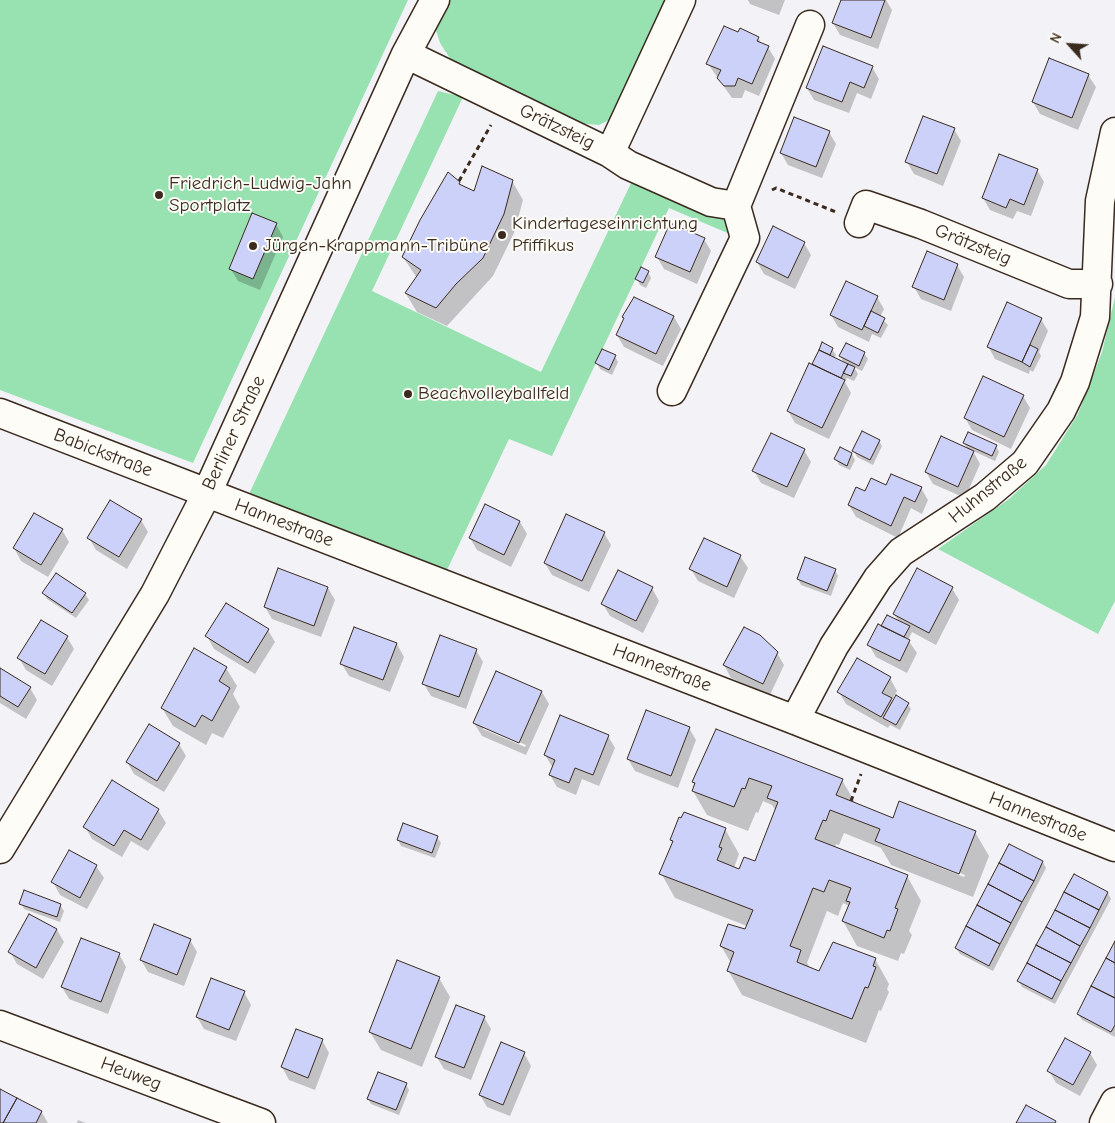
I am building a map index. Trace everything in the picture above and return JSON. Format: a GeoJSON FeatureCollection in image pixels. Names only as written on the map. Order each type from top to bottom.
{"type":"FeatureCollection","features":[{"type":"Feature","properties":{"kind":"street","name":"Berliner Straße"},"geometry":{"type":"LineString","coordinates":[[0,849],[155,594],[207,493],[406,54],[435,0]]}},
{"type":"Feature","properties":{"kind":"street","name":"Grätzsteig"},"geometry":{"type":"LineString","coordinates":[[406,54],[610,153],[681,0]]}},
{"type":"Feature","properties":{"kind":"street"},"geometry":{"type":"LineString","coordinates":[[672,391],[745,238],[736,206],[810,25]]}},
{"type":"Feature","properties":{"kind":"street","name":"Huhnstraße"},"geometry":{"type":"LineString","coordinates":[[795,720],[834,646],[878,578],[901,552],[985,498],[1025,463],[1060,411],[1075,382],[1095,317],[1098,284],[1100,201],[1115,132]]}},
{"type":"Feature","properties":{"kind":"street"},"geometry":{"type":"LineString","coordinates":[[610,153],[628,165],[711,202],[736,206]]}},
{"type":"Feature","properties":{"kind":"street","name":"Grätzsteig"},"geometry":{"type":"LineString","coordinates":[[862,214],[921,224],[1069,284],[1098,284]]}},
{"type":"Feature","properties":{"kind":"street","name":"Babickstraße"},"geometry":{"type":"LineString","coordinates":[[0,413],[207,493]]}},
{"type":"Feature","properties":{"kind":"street","name":"Hannestraße"},"geometry":{"type":"LineString","coordinates":[[207,493],[795,720],[1115,847]]}},
{"type":"Feature","properties":{"kind":"street","name":"Heuweg"},"geometry":{"type":"LineString","coordinates":[[0,1025],[261,1123]]}},
{"type":"Feature","properties":{"kind":"street"},"geometry":{"type":"LineString","coordinates":[[1104,1123],[1115,1102]]}},
{"type":"Feature","properties":{"kind":"path"},"geometry":{"type":"LineString","coordinates":[[459,181],[505,101]]}},
{"type":"Feature","properties":{"kind":"path"},"geometry":{"type":"LineString","coordinates":[[736,206],[776,188],[862,214]]}},
{"type":"Feature","properties":{"kind":"green space","name":"Friedrich-Ludwig-Jahn Sportplatz"},"geometry":{"type":"Polygon","coordinates":[[[0,0],[408,0],[193,463],[0,390],[0,0]]]}},
{"type":"Feature","properties":{"kind":"green space"},"geometry":{"type":"Polygon","coordinates":[[[450,0],[669,0],[613,118],[599,125],[575,123],[455,66],[440,43],[435,27],[450,0]]]}},
{"type":"Feature","properties":{"kind":"green space"},"geometry":{"type":"Polygon","coordinates":[[[438,91],[463,97],[372,291],[541,372],[633,179],[745,225],[739,238],[669,208],[552,456],[509,439],[447,570],[249,494],[438,91]]]}},
{"type":"Feature","properties":{"kind":"green space"},"geometry":{"type":"Polygon","coordinates":[[[1115,297],[1115,601],[1098,634],[938,549],[1009,499],[1046,465],[1078,414],[1102,352],[1115,297]]]}},
{"type":"Feature","properties":{"kind":"building"},"geometry":{"type":"Polygon","coordinates":[[[841,0],[885,0],[871,38],[832,23],[841,0]]]}},
{"type":"Feature","properties":{"kind":"building"},"geometry":{"type":"Polygon","coordinates":[[[724,26],[738,32],[740,28],[759,37],[757,41],[769,46],[752,84],[738,78],[735,86],[724,86],[717,78],[721,70],[706,64],[724,26]]]}},
{"type":"Feature","properties":{"kind":"building"},"geometry":{"type":"Polygon","coordinates":[[[823,46],[873,66],[864,88],[850,82],[842,102],[806,88],[823,46]]]}},
{"type":"Feature","properties":{"kind":"building"},"geometry":{"type":"Polygon","coordinates":[[[1049,58],[1089,74],[1072,118],[1032,102],[1049,58]]]}},
{"type":"Feature","properties":{"kind":"building"},"geometry":{"type":"Polygon","coordinates":[[[923,116],[955,128],[937,174],[905,162],[923,116]]]}},
{"type":"Feature","properties":{"kind":"building"},"geometry":{"type":"Polygon","coordinates":[[[794,117],[830,131],[816,167],[780,153],[794,117]]]}},
{"type":"Feature","properties":{"kind":"building"},"geometry":{"type":"Polygon","coordinates":[[[999,154],[1038,169],[1024,205],[1010,199],[1006,208],[982,198],[999,154]]]}},
{"type":"Feature","properties":{"kind":"building"},"geometry":{"type":"Polygon","coordinates":[[[482,166],[513,180],[504,214],[483,258],[456,284],[436,308],[405,293],[421,270],[402,257],[420,220],[448,172],[460,182],[459,184],[474,191],[482,166]]]}},
{"type":"Feature","properties":{"kind":"building","name":"Jürgen-Krappmann-Tribüne"},"geometry":{"type":"Polygon","coordinates":[[[252,213],[277,223],[253,279],[229,269],[252,213]]]}},
{"type":"Feature","properties":{"kind":"building"},"geometry":{"type":"Polygon","coordinates":[[[670,223],[705,238],[690,272],[655,257],[670,223]]]}},
{"type":"Feature","properties":{"kind":"building"},"geometry":{"type":"Polygon","coordinates":[[[773,226],[805,242],[788,278],[756,262],[773,226]]]}},
{"type":"Feature","properties":{"kind":"building"},"geometry":{"type":"Polygon","coordinates":[[[927,251],[958,264],[944,300],[912,287],[927,251]]]}},
{"type":"Feature","properties":{"kind":"building"},"geometry":{"type":"Polygon","coordinates":[[[641,267],[649,271],[643,283],[635,279],[641,267]]]}},
{"type":"Feature","properties":{"kind":"building"},"geometry":{"type":"Polygon","coordinates":[[[846,281],[878,296],[862,330],[830,315],[846,281]]]}},
{"type":"Feature","properties":{"kind":"building"},"geometry":{"type":"Polygon","coordinates":[[[634,297],[674,316],[656,354],[616,335],[624,318],[622,317],[634,297]]]}},
{"type":"Feature","properties":{"kind":"building"},"geometry":{"type":"Polygon","coordinates":[[[1007,302],[1042,318],[1022,362],[987,347],[1007,302]]]}},
{"type":"Feature","properties":{"kind":"building"},"geometry":{"type":"Polygon","coordinates":[[[871,311],[885,318],[878,333],[864,326],[871,311]]]}},
{"type":"Feature","properties":{"kind":"building"},"geometry":{"type":"Polygon","coordinates":[[[822,342],[833,348],[830,355],[819,350],[822,342]]]}},
{"type":"Feature","properties":{"kind":"building"},"geometry":{"type":"Polygon","coordinates":[[[846,343],[865,352],[859,366],[839,356],[846,343]]]}},
{"type":"Feature","properties":{"kind":"building"},"geometry":{"type":"Polygon","coordinates":[[[1030,345],[1038,349],[1030,367],[1022,362],[1030,345]]]}},
{"type":"Feature","properties":{"kind":"building"},"geometry":{"type":"Polygon","coordinates":[[[602,349],[616,355],[609,370],[595,363],[602,349]]]}},
{"type":"Feature","properties":{"kind":"building"},"geometry":{"type":"Polygon","coordinates":[[[819,350],[848,364],[841,378],[812,364],[819,350]]]}},
{"type":"Feature","properties":{"kind":"building"},"geometry":{"type":"Polygon","coordinates":[[[809,363],[845,380],[822,428],[787,411],[809,363]]]}},
{"type":"Feature","properties":{"kind":"building"},"geometry":{"type":"Polygon","coordinates":[[[848,364],[855,367],[851,376],[843,373],[848,364]]]}},
{"type":"Feature","properties":{"kind":"building"},"geometry":{"type":"Polygon","coordinates":[[[983,376],[1024,395],[1004,437],[964,418],[983,376]]]}},
{"type":"Feature","properties":{"kind":"building"},"geometry":{"type":"Polygon","coordinates":[[[862,431],[880,440],[870,460],[852,451],[862,431]]]}},
{"type":"Feature","properties":{"kind":"building"},"geometry":{"type":"Polygon","coordinates":[[[968,432],[997,445],[992,456],[963,443],[968,432]]]}},
{"type":"Feature","properties":{"kind":"building"},"geometry":{"type":"Polygon","coordinates":[[[771,433],[805,449],[787,487],[752,471],[771,433]]]}},
{"type":"Feature","properties":{"kind":"building"},"geometry":{"type":"Polygon","coordinates":[[[941,436],[974,451],[958,487],[925,472],[941,436]]]}},
{"type":"Feature","properties":{"kind":"building"},"geometry":{"type":"Polygon","coordinates":[[[840,447],[852,453],[847,466],[834,459],[840,447]]]}},
{"type":"Feature","properties":{"kind":"building"},"geometry":{"type":"Polygon","coordinates":[[[891,474],[922,487],[915,502],[904,497],[891,526],[848,505],[856,487],[865,491],[871,478],[886,485],[891,474]]]}},
{"type":"Feature","properties":{"kind":"building"},"geometry":{"type":"Polygon","coordinates":[[[110,500],[142,519],[119,557],[87,538],[110,500]]]}},
{"type":"Feature","properties":{"kind":"building"},"geometry":{"type":"Polygon","coordinates":[[[485,504],[520,521],[504,555],[469,538],[485,504]]]}},
{"type":"Feature","properties":{"kind":"building"},"geometry":{"type":"Polygon","coordinates":[[[34,513],[63,529],[41,565],[13,548],[34,513]]]}},
{"type":"Feature","properties":{"kind":"building"},"geometry":{"type":"Polygon","coordinates":[[[566,514],[605,532],[582,581],[544,563],[566,514]]]}},
{"type":"Feature","properties":{"kind":"building"},"geometry":{"type":"Polygon","coordinates":[[[704,538],[741,555],[727,587],[689,569],[704,538]]]}},
{"type":"Feature","properties":{"kind":"building"},"geometry":{"type":"Polygon","coordinates":[[[805,557],[836,569],[827,591],[797,579],[805,557]]]}},
{"type":"Feature","properties":{"kind":"building"},"geometry":{"type":"Polygon","coordinates":[[[278,568],[328,587],[314,626],[264,607],[278,568]]]}},
{"type":"Feature","properties":{"kind":"building"},"geometry":{"type":"Polygon","coordinates":[[[917,568],[953,587],[929,633],[893,614],[917,568]]]}},
{"type":"Feature","properties":{"kind":"building"},"geometry":{"type":"Polygon","coordinates":[[[618,570],[653,587],[636,621],[601,604],[618,570]]]}},
{"type":"Feature","properties":{"kind":"building"},"geometry":{"type":"Polygon","coordinates":[[[56,573],[86,593],[72,613],[42,593],[56,573]]]}},
{"type":"Feature","properties":{"kind":"building"},"geometry":{"type":"Polygon","coordinates":[[[226,603],[269,629],[248,663],[205,636],[226,603]]]}},
{"type":"Feature","properties":{"kind":"building"},"geometry":{"type":"Polygon","coordinates":[[[887,615],[910,626],[904,637],[881,626],[887,615]]]}},
{"type":"Feature","properties":{"kind":"building"},"geometry":{"type":"Polygon","coordinates":[[[41,620],[68,636],[45,674],[17,658],[41,620]]]}},
{"type":"Feature","properties":{"kind":"building"},"geometry":{"type":"Polygon","coordinates":[[[878,624],[910,640],[900,661],[867,645],[878,624]]]}},
{"type":"Feature","properties":{"kind":"building"},"geometry":{"type":"Polygon","coordinates":[[[354,627],[397,643],[383,680],[340,664],[354,627]]]}},
{"type":"Feature","properties":{"kind":"building"},"geometry":{"type":"Polygon","coordinates":[[[744,627],[760,635],[778,652],[763,684],[723,665],[744,627]]]}},
{"type":"Feature","properties":{"kind":"building"},"geometry":{"type":"Polygon","coordinates":[[[440,635],[477,649],[459,697],[422,684],[440,635]]]}},
{"type":"Feature","properties":{"kind":"building"},"geometry":{"type":"Polygon","coordinates":[[[194,648],[227,667],[219,681],[230,688],[212,721],[202,715],[195,727],[161,708],[194,648]]]}},
{"type":"Feature","properties":{"kind":"building"},"geometry":{"type":"Polygon","coordinates":[[[857,658],[891,677],[882,693],[892,698],[881,717],[837,692],[857,658]]]}},
{"type":"Feature","properties":{"kind":"building"},"geometry":{"type":"Polygon","coordinates":[[[0,668],[31,687],[18,707],[0,696],[0,668]]]}},
{"type":"Feature","properties":{"kind":"building"},"geometry":{"type":"Polygon","coordinates":[[[496,671],[542,691],[519,743],[473,723],[496,671]]]}},
{"type":"Feature","properties":{"kind":"building"},"geometry":{"type":"Polygon","coordinates":[[[896,695],[909,703],[896,725],[883,718],[896,695]]]}},
{"type":"Feature","properties":{"kind":"building"},"geometry":{"type":"Polygon","coordinates":[[[646,710],[690,727],[671,776],[627,759],[646,710]]]}},
{"type":"Feature","properties":{"kind":"building"},"geometry":{"type":"Polygon","coordinates":[[[560,715],[609,735],[593,775],[575,768],[569,783],[549,775],[555,760],[544,755],[560,715]]]}},
{"type":"Feature","properties":{"kind":"building"},"geometry":{"type":"Polygon","coordinates":[[[149,724],[180,743],[157,781],[126,762],[149,724]]]}},
{"type":"Feature","properties":{"kind":"building"},"geometry":{"type":"Polygon","coordinates":[[[716,729],[843,779],[836,795],[893,818],[899,801],[976,831],[959,874],[875,841],[880,829],[830,810],[826,821],[823,820],[815,839],[908,875],[895,908],[898,909],[890,931],[887,930],[884,938],[842,921],[850,902],[846,901],[851,888],[829,880],[824,892],[813,888],[790,946],[801,950],[797,962],[819,971],[833,942],[876,958],[873,966],[876,967],[868,988],[865,987],[852,1019],[727,971],[734,952],[720,946],[728,924],[745,929],[753,910],[659,874],[673,841],[670,840],[679,817],[681,818],[684,812],[726,828],[719,847],[722,848],[717,860],[739,869],[744,857],[755,861],[778,802],[767,798],[772,786],[749,778],[745,789],[742,788],[734,807],[692,791],[695,783],[692,782],[716,729]]]}},
{"type":"Feature","properties":{"kind":"building"},"geometry":{"type":"Polygon","coordinates":[[[112,780],[159,809],[141,840],[124,830],[114,846],[83,827],[112,780]]]}},
{"type":"Feature","properties":{"kind":"building"},"geometry":{"type":"Polygon","coordinates":[[[403,823],[438,836],[432,853],[397,840],[403,823]]]}},
{"type":"Feature","properties":{"kind":"building"},"geometry":{"type":"Polygon","coordinates":[[[1009,844],[1043,861],[1034,881],[999,863],[1009,844]]]}},
{"type":"Feature","properties":{"kind":"building"},"geometry":{"type":"Polygon","coordinates":[[[69,850],[97,865],[80,898],[51,882],[69,850]]]}},
{"type":"Feature","properties":{"kind":"building"},"geometry":{"type":"Polygon","coordinates":[[[999,863],[1034,881],[1022,902],[988,884],[999,863]]]}},
{"type":"Feature","properties":{"kind":"building"},"geometry":{"type":"Polygon","coordinates":[[[1074,874],[1108,892],[1099,910],[1064,892],[1074,874]]]}},
{"type":"Feature","properties":{"kind":"building"},"geometry":{"type":"Polygon","coordinates":[[[988,884],[1022,902],[1011,923],[977,905],[988,884]]]}},
{"type":"Feature","properties":{"kind":"building"},"geometry":{"type":"Polygon","coordinates":[[[24,890],[61,904],[57,917],[19,904],[24,890]]]}},
{"type":"Feature","properties":{"kind":"building"},"geometry":{"type":"Polygon","coordinates":[[[1064,892],[1099,910],[1090,928],[1055,910],[1064,892]]]}},
{"type":"Feature","properties":{"kind":"building"},"geometry":{"type":"Polygon","coordinates":[[[977,905],[1011,923],[1000,944],[966,926],[977,905]]]}},
{"type":"Feature","properties":{"kind":"building"},"geometry":{"type":"Polygon","coordinates":[[[1055,910],[1090,928],[1080,946],[1046,927],[1055,910]]]}},
{"type":"Feature","properties":{"kind":"building"},"geometry":{"type":"Polygon","coordinates":[[[29,914],[57,929],[36,968],[8,952],[29,914]]]}},
{"type":"Feature","properties":{"kind":"building"},"geometry":{"type":"Polygon","coordinates":[[[154,924],[191,939],[177,975],[140,960],[154,924]]]}},
{"type":"Feature","properties":{"kind":"building"},"geometry":{"type":"Polygon","coordinates":[[[966,926],[1000,944],[989,966],[955,948],[966,926]]]}},
{"type":"Feature","properties":{"kind":"building"},"geometry":{"type":"Polygon","coordinates":[[[1046,927],[1080,946],[1071,963],[1036,945],[1046,927]]]}},
{"type":"Feature","properties":{"kind":"building"},"geometry":{"type":"Polygon","coordinates":[[[81,938],[120,953],[101,1002],[61,987],[81,938]]]}},
{"type":"Feature","properties":{"kind":"building"},"geometry":{"type":"Polygon","coordinates":[[[1115,941],[1115,963],[1106,958],[1115,941]]]}},
{"type":"Feature","properties":{"kind":"building"},"geometry":{"type":"Polygon","coordinates":[[[1036,945],[1071,963],[1061,981],[1027,963],[1036,945]]]}},
{"type":"Feature","properties":{"kind":"building"},"geometry":{"type":"Polygon","coordinates":[[[1106,958],[1115,963],[1115,998],[1091,986],[1106,958]]]}},
{"type":"Feature","properties":{"kind":"building"},"geometry":{"type":"Polygon","coordinates":[[[397,960],[440,977],[411,1049],[369,1032],[397,960]]]}},
{"type":"Feature","properties":{"kind":"building"},"geometry":{"type":"Polygon","coordinates":[[[1027,963],[1061,981],[1052,999],[1017,981],[1027,963]]]}},
{"type":"Feature","properties":{"kind":"building"},"geometry":{"type":"Polygon","coordinates":[[[211,978],[245,991],[229,1030],[196,1017],[211,978]]]}},
{"type":"Feature","properties":{"kind":"building"},"geometry":{"type":"Polygon","coordinates":[[[1091,986],[1115,998],[1115,1025],[1111,1032],[1077,1014],[1091,986]]]}},
{"type":"Feature","properties":{"kind":"building"},"geometry":{"type":"Polygon","coordinates":[[[456,1005],[485,1016],[464,1068],[435,1057],[456,1005]]]}},
{"type":"Feature","properties":{"kind":"building"},"geometry":{"type":"Polygon","coordinates":[[[296,1029],[323,1039],[308,1078],[281,1067],[296,1029]]]}},
{"type":"Feature","properties":{"kind":"building"},"geometry":{"type":"Polygon","coordinates":[[[1065,1038],[1091,1052],[1073,1085],[1047,1071],[1065,1038]]]}},
{"type":"Feature","properties":{"kind":"building"},"geometry":{"type":"Polygon","coordinates":[[[501,1042],[525,1052],[503,1105],[479,1095],[501,1042]]]}},
{"type":"Feature","properties":{"kind":"building"},"geometry":{"type":"Polygon","coordinates":[[[378,1072],[407,1083],[396,1110],[367,1099],[378,1072]]]}},
{"type":"Feature","properties":{"kind":"building"},"geometry":{"type":"Polygon","coordinates":[[[0,1089],[17,1098],[3,1123],[0,1123],[0,1089]]]}},
{"type":"Feature","properties":{"kind":"building"},"geometry":{"type":"Polygon","coordinates":[[[17,1098],[42,1111],[36,1123],[3,1123],[17,1098]]]}},
{"type":"Feature","properties":{"kind":"building"},"geometry":{"type":"Polygon","coordinates":[[[1026,1105],[1056,1121],[1055,1123],[1016,1123],[1026,1105]]]}},
{"type":"Feature","properties":{"kind":"place","name":"Friedrich-Ludwig-Jahn Sportplatz"},"geometry":{"type":"Point","coordinates":[159,195]}},
{"type":"Feature","properties":{"kind":"place","name":"Kindertageseinrichtung Pfiffikus"},"geometry":{"type":"Point","coordinates":[502,235]}},
{"type":"Feature","properties":{"kind":"place","name":"Jürgen-Krappmann-Tribüne"},"geometry":{"type":"Point","coordinates":[253,246]}},
{"type":"Feature","properties":{"kind":"place","name":"Beachvolleyballfeld"},"geometry":{"type":"Point","coordinates":[408,394]}}]}
